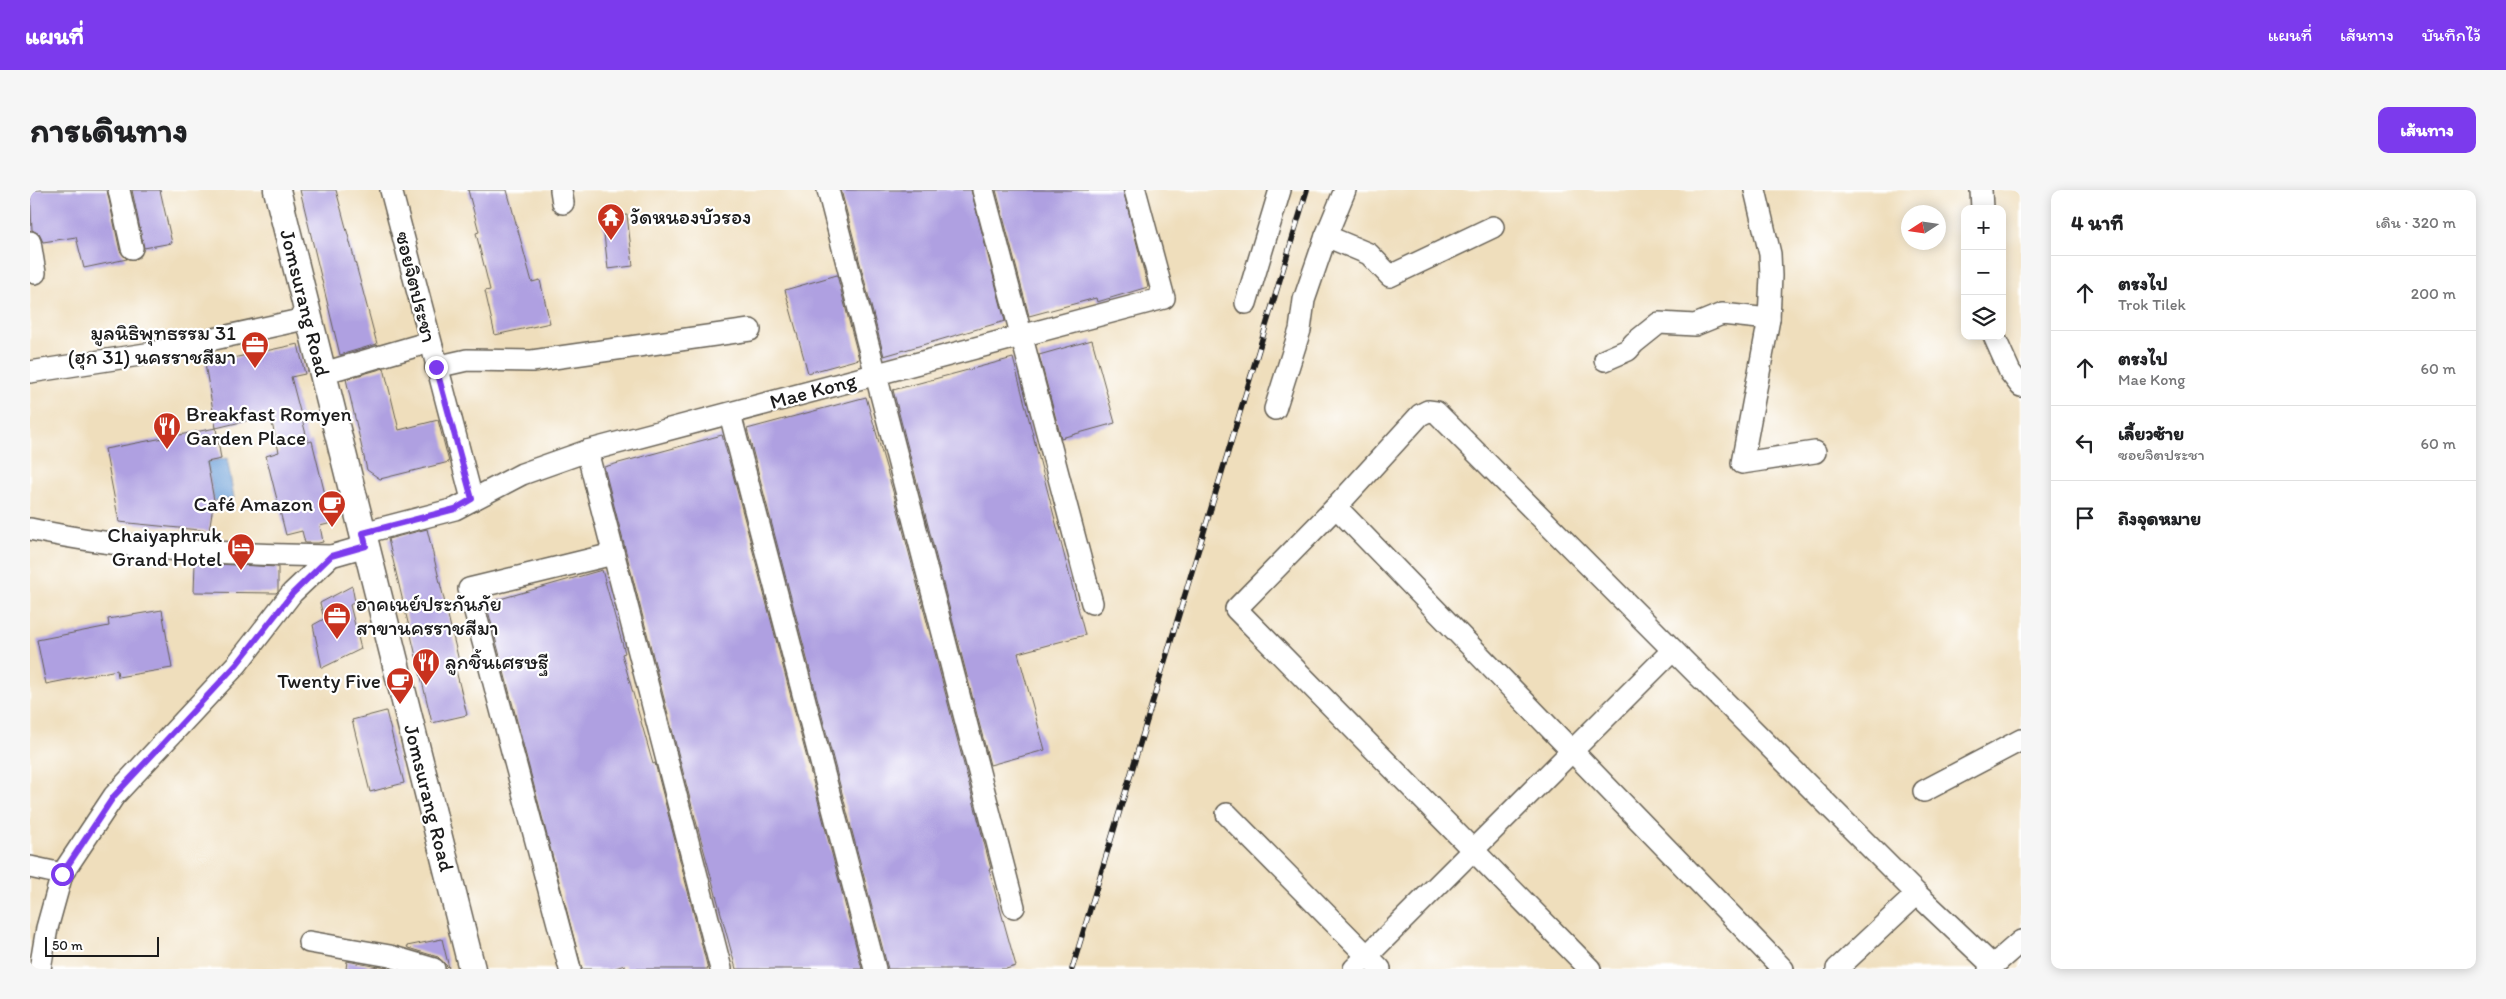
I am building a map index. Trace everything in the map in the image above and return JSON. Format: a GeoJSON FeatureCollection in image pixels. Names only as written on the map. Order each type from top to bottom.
{"type":"FeatureCollection","features":[{"type":"Feature","properties":{"kind":"main road","name":"Jomsurang Road"},"geometry":{"type":"LineString","coordinates":[[277,190],[472,969]]}},
{"type":"Feature","properties":{"kind":"street"},"geometry":{"type":"LineString","coordinates":[[119,190],[132,248]]}},
{"type":"Feature","properties":{"kind":"street","name":"ซอยจิตประชา"},"geometry":{"type":"LineString","coordinates":[[391,190],[472,499]]}},
{"type":"Feature","properties":{"kind":"street"},"geometry":{"type":"LineString","coordinates":[[828,190],[1014,907]]}},
{"type":"Feature","properties":{"kind":"street"},"geometry":{"type":"LineString","coordinates":[[983,190],[1092,603]]}},
{"type":"Feature","properties":{"kind":"street","name":"Mae Kong"},"geometry":{"type":"LineString","coordinates":[[331,556],[364,539],[448,511],[522,474],[587,451],[1164,298],[1136,190]]}},
{"type":"Feature","properties":{"kind":"street"},"geometry":{"type":"LineString","coordinates":[[1246,303],[1280,190]]}},
{"type":"Feature","properties":{"kind":"street"},"geometry":{"type":"LineString","coordinates":[[1275,409],[1300,330],[1306,292],[1345,190]]}},
{"type":"Feature","properties":{"kind":"street"},"geometry":{"type":"LineString","coordinates":[[1981,190],[1982,205]]}},
{"type":"Feature","properties":{"kind":"street"},"geometry":{"type":"LineString","coordinates":[[1756,191],[1770,254],[1769,319],[1742,463],[1815,452]]}},
{"type":"Feature","properties":{"kind":"street"},"geometry":{"type":"LineString","coordinates":[[1326,236],[1369,254],[1390,276],[1493,227]]}},
{"type":"Feature","properties":{"kind":"street"},"geometry":{"type":"LineString","coordinates":[[30,242],[35,274]]}},
{"type":"Feature","properties":{"kind":"street"},"geometry":{"type":"LineString","coordinates":[[1605,360],[1628,350],[1640,337],[1659,323],[1695,325],[1722,314],[1769,319]]}},
{"type":"Feature","properties":{"kind":"street"},"geometry":{"type":"LineString","coordinates":[[30,372],[146,354],[309,318]]}},
{"type":"Feature","properties":{"kind":"street"},"geometry":{"type":"LineString","coordinates":[[436,367],[467,360],[532,361],[750,330]]}},
{"type":"Feature","properties":{"kind":"street"},"geometry":{"type":"LineString","coordinates":[[1996,340],[2010,372],[2021,386]]}},
{"type":"Feature","properties":{"kind":"street"},"geometry":{"type":"LineString","coordinates":[[323,373],[430,342]]}},
{"type":"Feature","properties":{"kind":"street"},"geometry":{"type":"LineString","coordinates":[[1590,969],[1236,609],[1336,507],[1420,415],[1428,411],[1436,412],[1991,968],[2021,941]]}},
{"type":"Feature","properties":{"kind":"street"},"geometry":{"type":"LineString","coordinates":[[730,414],[875,969]]}},
{"type":"Feature","properties":{"kind":"street"},"geometry":{"type":"LineString","coordinates":[[587,451],[722,969]]}},
{"type":"Feature","properties":{"kind":"street"},"geometry":{"type":"LineString","coordinates":[[1336,507],[1783,969]]}},
{"type":"Feature","properties":{"kind":"street"},"geometry":{"type":"LineString","coordinates":[[30,529],[84,541],[221,554],[331,556]]}},
{"type":"Feature","properties":{"kind":"street"},"geometry":{"type":"LineString","coordinates":[[570,969],[469,589],[613,554]]}},
{"type":"Feature","properties":{"kind":"street"},"geometry":{"type":"LineString","coordinates":[[40,969],[47,928],[62,874],[114,796],[237,664],[292,594],[331,556]]}},
{"type":"Feature","properties":{"kind":"street"},"geometry":{"type":"LineString","coordinates":[[1228,814],[1367,965],[1473,850],[1570,750],[1673,650]]}},
{"type":"Feature","properties":{"kind":"street"},"geometry":{"type":"LineString","coordinates":[[1924,791],[2021,740]]}},
{"type":"Feature","properties":{"kind":"street"},"geometry":{"type":"LineString","coordinates":[[30,867],[62,874]]}},
{"type":"Feature","properties":{"kind":"street"},"geometry":{"type":"LineString","coordinates":[[1837,969],[1917,894]]}},
{"type":"Feature","properties":{"kind":"street"},"geometry":{"type":"LineString","coordinates":[[310,942],[390,956],[434,969]]}},
{"type":"Feature","properties":{"kind":"water"},"geometry":{"type":"Polygon","coordinates":[[[227,458],[234,498],[214,501],[207,462],[227,458]]]}},
{"type":"Feature","properties":{"kind":"building"},"geometry":{"type":"Polygon","coordinates":[[[30,190],[107,190],[120,251],[127,259],[84,268],[76,237],[43,242],[39,234],[32,230],[30,190]]]}},
{"type":"Feature","properties":{"kind":"building"},"geometry":{"type":"Polygon","coordinates":[[[132,190],[160,190],[172,243],[144,248],[132,190]]]}},
{"type":"Feature","properties":{"kind":"building"},"geometry":{"type":"Polygon","coordinates":[[[300,190],[336,190],[377,344],[340,355],[300,190]]]}},
{"type":"Feature","properties":{"kind":"building"},"geometry":{"type":"Polygon","coordinates":[[[468,190],[507,190],[532,282],[540,280],[550,323],[495,335],[485,291],[490,290],[476,233],[479,232],[468,190]]]}},
{"type":"Feature","properties":{"kind":"building"},"geometry":{"type":"Polygon","coordinates":[[[841,190],[971,190],[1005,321],[884,356],[841,190]]]}},
{"type":"Feature","properties":{"kind":"building"},"geometry":{"type":"Polygon","coordinates":[[[996,190],[1123,190],[1148,287],[1097,302],[1096,298],[1029,316],[996,190]]]}},
{"type":"Feature","properties":{"kind":"building"},"geometry":{"type":"Polygon","coordinates":[[[627,215],[633,266],[608,269],[602,217],[627,215]]]}},
{"type":"Feature","properties":{"kind":"building"},"geometry":{"type":"Polygon","coordinates":[[[837,275],[859,359],[808,373],[785,290],[837,275]]]}},
{"type":"Feature","properties":{"kind":"building"},"geometry":{"type":"Polygon","coordinates":[[[1092,340],[1115,423],[1061,438],[1039,355],[1092,340]]]}},
{"type":"Feature","properties":{"kind":"building"},"geometry":{"type":"Polygon","coordinates":[[[298,344],[305,374],[291,377],[308,442],[312,441],[332,523],[320,526],[323,542],[318,543],[305,543],[302,531],[286,535],[266,456],[279,452],[270,415],[216,428],[205,364],[298,344]]]}},
{"type":"Feature","properties":{"kind":"building"},"geometry":{"type":"Polygon","coordinates":[[[1013,358],[1085,635],[1018,653],[1045,750],[990,765],[893,390],[1013,358]]]}},
{"type":"Feature","properties":{"kind":"building"},"geometry":{"type":"Polygon","coordinates":[[[384,368],[399,430],[438,420],[449,462],[380,479],[367,470],[346,379],[384,368]]]}},
{"type":"Feature","properties":{"kind":"building"},"geometry":{"type":"Polygon","coordinates":[[[866,397],[894,495],[991,869],[989,869],[1016,966],[1006,969],[888,969],[747,429],[866,397]]]}},
{"type":"Feature","properties":{"kind":"building"},"geometry":{"type":"Polygon","coordinates":[[[216,428],[221,459],[207,462],[214,500],[209,531],[119,522],[105,449],[216,428]]]}},
{"type":"Feature","properties":{"kind":"building"},"geometry":{"type":"Polygon","coordinates":[[[722,435],[862,969],[736,969],[690,799],[604,467],[722,435]]]}},
{"type":"Feature","properties":{"kind":"building"},"geometry":{"type":"Polygon","coordinates":[[[427,529],[459,661],[454,662],[467,715],[432,723],[388,539],[427,529]]]}},
{"type":"Feature","properties":{"kind":"building"},"geometry":{"type":"Polygon","coordinates":[[[195,563],[278,567],[278,591],[276,593],[194,592],[195,563]]]}},
{"type":"Feature","properties":{"kind":"building"},"geometry":{"type":"Polygon","coordinates":[[[602,570],[625,653],[622,654],[653,764],[655,763],[708,969],[626,969],[625,965],[612,969],[582,969],[486,603],[602,570]]]}},
{"type":"Feature","properties":{"kind":"building","name":"อาคเนย์ประกันภัย สาขานครราชสีมา"},"geometry":{"type":"Polygon","coordinates":[[[352,586],[355,602],[350,605],[361,649],[322,668],[313,625],[324,619],[320,603],[352,586]]]}},
{"type":"Feature","properties":{"kind":"building"},"geometry":{"type":"Polygon","coordinates":[[[162,610],[172,668],[118,677],[117,670],[46,684],[37,640],[109,626],[108,619],[162,610]]]}},
{"type":"Feature","properties":{"kind":"building"},"geometry":{"type":"Polygon","coordinates":[[[386,711],[404,783],[370,792],[352,720],[386,711]]]}},
{"type":"Feature","properties":{"kind":"building"},"geometry":{"type":"Polygon","coordinates":[[[442,939],[449,968],[438,957],[408,948],[407,946],[442,939]]]}},
{"type":"Feature","properties":{"kind":"building"},"geometry":{"type":"Polygon","coordinates":[[[347,961],[378,967],[378,969],[346,969],[347,961]]]}},
{"type":"Feature","properties":{"kind":"railway"},"geometry":{"type":"LineString","coordinates":[[1072,969],[1307,190]]}},
{"type":"Feature","properties":{"kind":"place","name":"วัดหนองบัวรอง"},"geometry":{"type":"Point","coordinates":[611,241]}},
{"type":"Feature","properties":{"kind":"place","name":"มูลนิธิพุทธรรม 31 (ฮุก 31) นครราชสีมา"},"geometry":{"type":"Point","coordinates":[255,369]}},
{"type":"Feature","properties":{"kind":"place","name":"Breakfast Romyen Garden Place"},"geometry":{"type":"Point","coordinates":[167,450]}},
{"type":"Feature","properties":{"kind":"place","name":"Café Amazon"},"geometry":{"type":"Point","coordinates":[332,528]}},
{"type":"Feature","properties":{"kind":"place","name":"Chaiyaphruk Grand Hotel"},"geometry":{"type":"Point","coordinates":[241,571]}},
{"type":"Feature","properties":{"kind":"place","name":"อาคเนย์ประกันภัย สาขานครราชสีมา"},"geometry":{"type":"Point","coordinates":[337,640]}},
{"type":"Feature","properties":{"kind":"place","name":"ลูกชิ้นเศรษฐี"},"geometry":{"type":"Point","coordinates":[426,686]}},
{"type":"Feature","properties":{"kind":"place","name":"Twenty Five"},"geometry":{"type":"Point","coordinates":[400,705]}},
{"type":"Feature","properties":{"kind":"route"},"geometry":{"type":"LineString","coordinates":[[62,874],[114,796],[237,664],[292,594],[331,556],[366,546],[363,533],[434,516],[455,509],[472,499],[436,367]]}}]}
